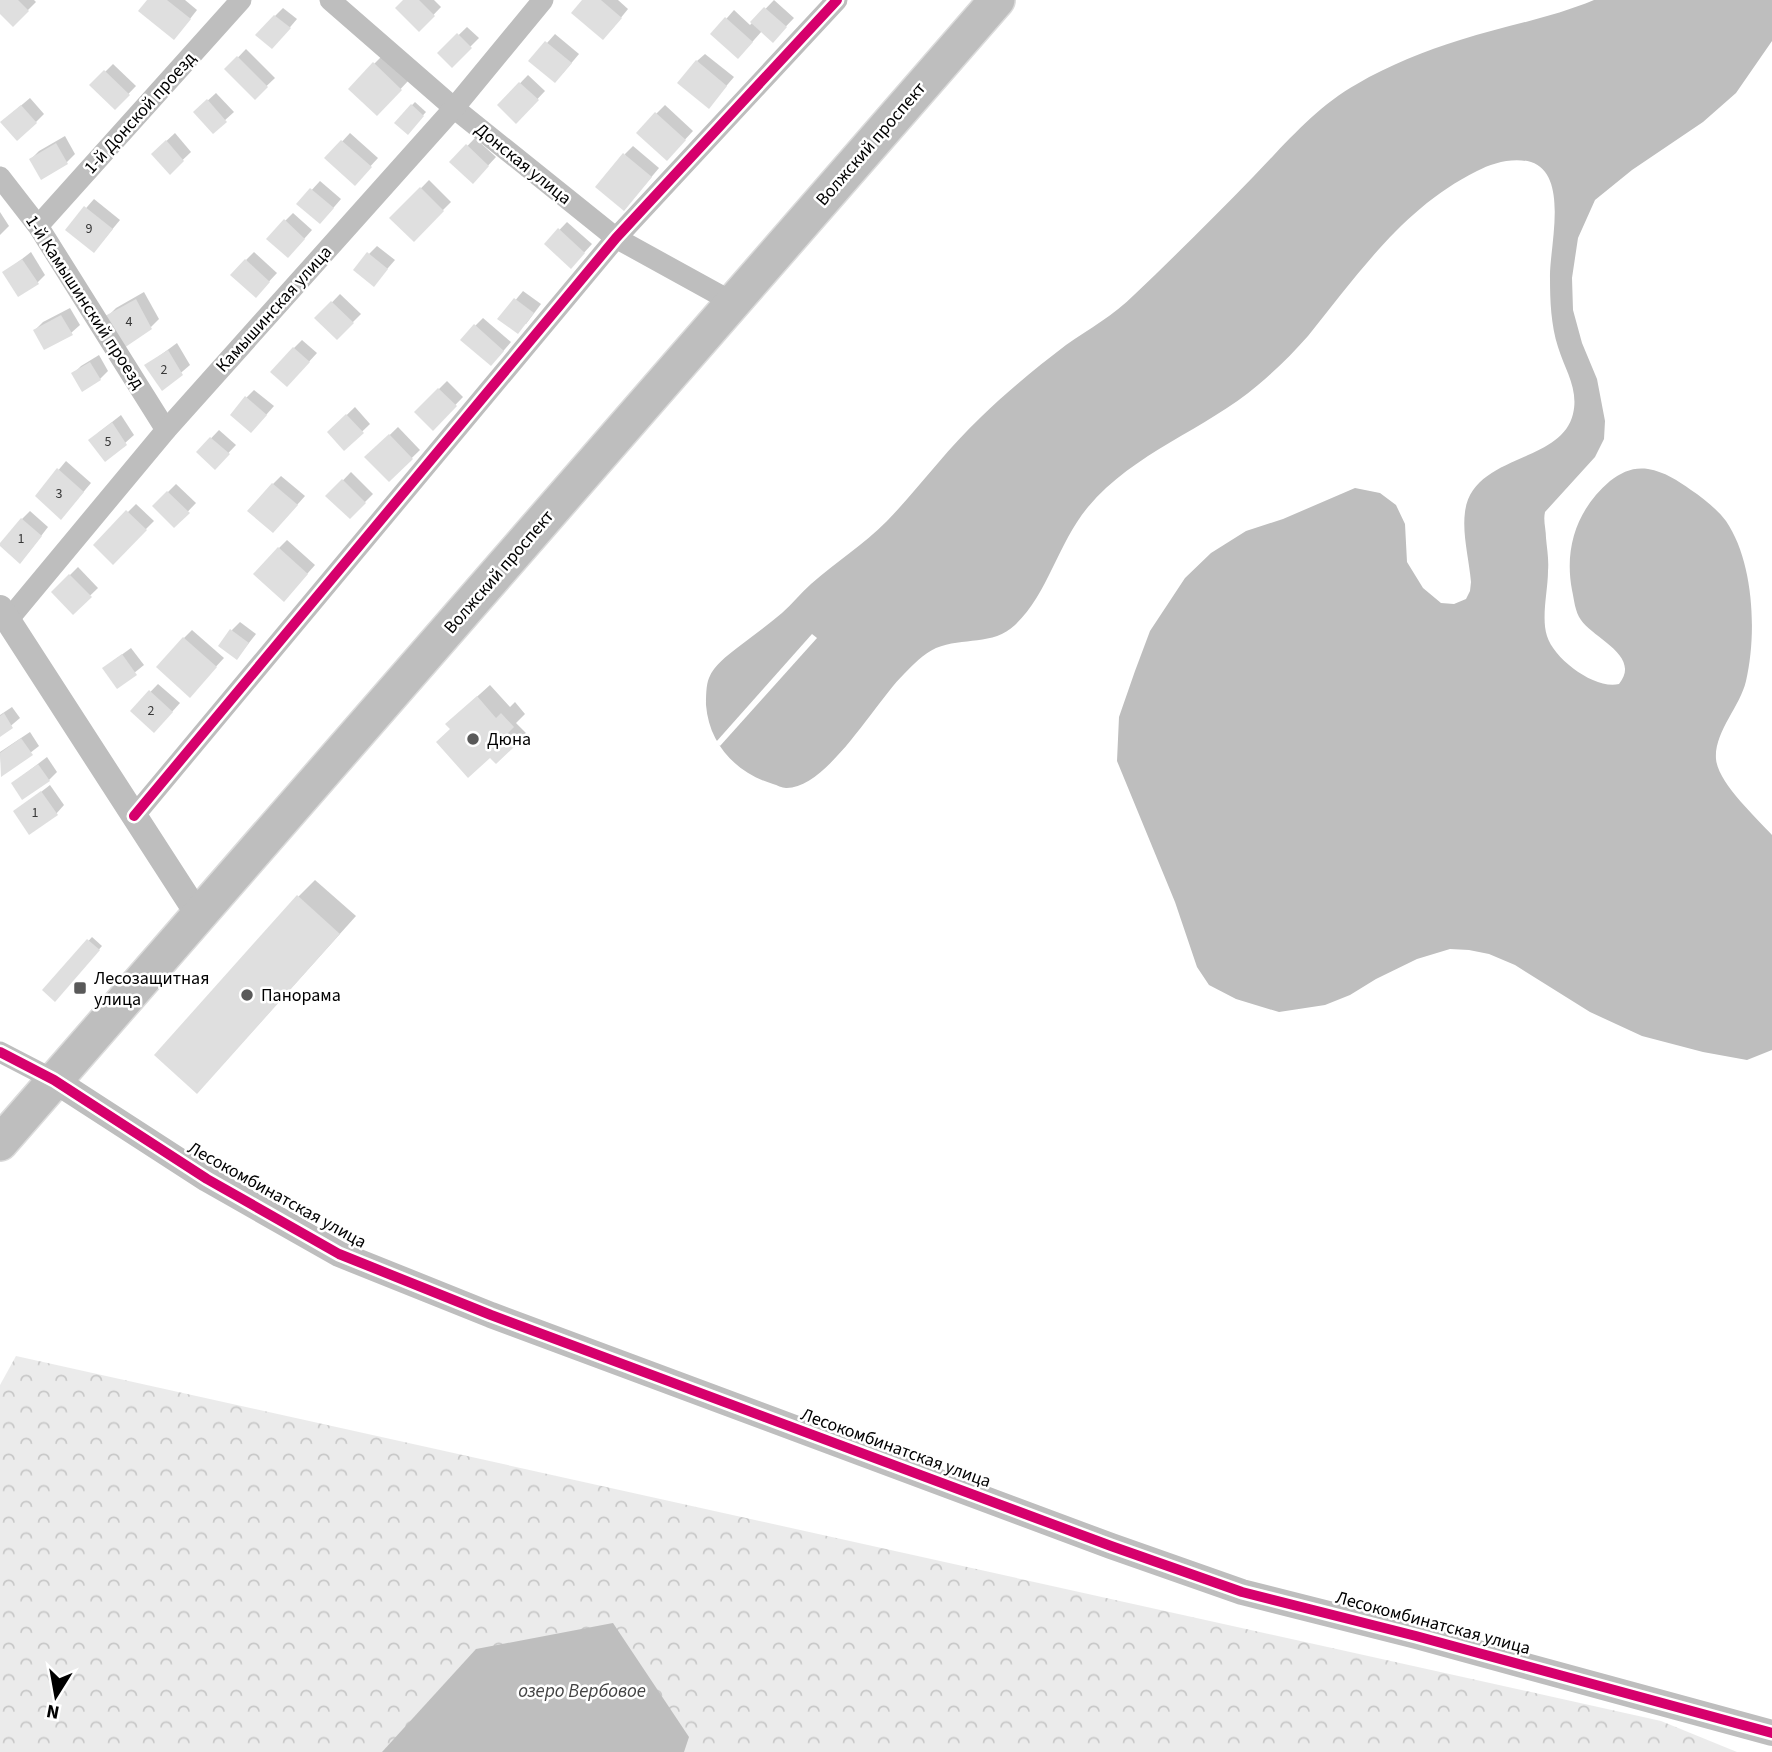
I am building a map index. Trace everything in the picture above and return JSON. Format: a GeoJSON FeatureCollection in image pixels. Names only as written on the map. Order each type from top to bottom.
{"type":"FeatureCollection","features":[{"type":"Feature","properties":{"kind":"main road","name":"Волжский проспект"},"geometry":{"type":"LineString","coordinates":[[0,1143],[997,0]]}},
{"type":"Feature","properties":{"kind":"street","name":"1-й Донской проезд"},"geometry":{"type":"LineString","coordinates":[[38,226],[242,0]]}},
{"type":"Feature","properties":{"kind":"street","name":"Донская улица"},"geometry":{"type":"LineString","coordinates":[[330,0],[454,108],[616,238],[734,303]]}},
{"type":"Feature","properties":{"kind":"street","name":"Камышинская улица"},"geometry":{"type":"LineString","coordinates":[[4,614],[454,108],[543,0]]}},
{"type":"Feature","properties":{"kind":"street"},"geometry":{"type":"LineString","coordinates":[[134,816],[616,238],[837,0]]}},
{"type":"Feature","properties":{"kind":"street","name":"1-й Камышинский проезд"},"geometry":{"type":"LineString","coordinates":[[0,177],[38,226],[166,430]]}},
{"type":"Feature","properties":{"kind":"street"},"geometry":{"type":"LineString","coordinates":[[4,614],[199,916]]}},
{"type":"Feature","properties":{"kind":"street"},"geometry":{"type":"LineString","coordinates":[[0,1052],[54,1080]]}},
{"type":"Feature","properties":{"kind":"street","name":"Лесокомбинатская улица"},"geometry":{"type":"LineString","coordinates":[[54,1080],[207,1179],[340,1254],[491,1315],[1111,1546],[1242,1592],[1416,1636],[1772,1733]]}},
{"type":"Feature","properties":{"kind":"green space"},"geometry":{"type":"Polygon","coordinates":[[[16,1356],[1661,1721],[1737,1752],[0,1752],[0,1385],[16,1356]]]}},
{"type":"Feature","properties":{"kind":"water"},"geometry":{"type":"Polygon","coordinates":[[[1594,0],[1772,0],[1772,41],[1736,93],[1703,122],[1632,170],[1595,200],[1578,238],[1572,278],[1573,310],[1582,343],[1597,379],[1605,421],[1604,439],[1595,457],[1545,512],[1544,519],[1548,563],[1545,613],[1547,636],[1558,654],[1577,671],[1609,685],[1619,684],[1624,674],[1624,665],[1613,648],[1579,617],[1570,574],[1576,530],[1581,517],[1599,492],[1610,481],[1628,471],[1648,469],[1660,472],[1710,504],[1726,521],[1735,538],[1748,577],[1751,642],[1746,681],[1719,739],[1716,759],[1730,789],[1772,835],[1772,1050],[1747,1060],[1642,1036],[1590,1012],[1515,965],[1489,954],[1469,950],[1450,949],[1417,959],[1350,995],[1325,1005],[1279,1012],[1236,999],[1209,985],[1197,967],[1175,902],[1117,761],[1119,717],[1150,631],[1185,578],[1211,553],[1246,531],[1283,519],[1355,488],[1380,493],[1396,505],[1405,524],[1407,562],[1423,588],[1441,603],[1454,604],[1466,599],[1471,582],[1464,520],[1471,493],[1483,479],[1552,442],[1565,430],[1573,414],[1573,388],[1558,347],[1551,313],[1554,197],[1550,181],[1543,169],[1531,162],[1510,161],[1489,166],[1451,186],[1427,203],[1384,244],[1308,336],[1265,379],[1216,415],[1148,456],[1106,488],[1078,521],[1036,599],[1015,625],[997,636],[946,645],[923,656],[893,687],[850,742],[818,774],[802,784],[784,788],[747,772],[727,755],[713,732],[706,705],[708,681],[717,665],[878,530],[956,443],[1001,398],[1066,345],[1126,302],[1315,114],[1357,84],[1407,59],[1460,40],[1594,0]]]}},
{"type":"Feature","properties":{"kind":"water","name":"озеро Вербовое"},"geometry":{"type":"Polygon","coordinates":[[[613,1623],[689,1737],[684,1752],[382,1752],[476,1649],[613,1623]]]}},
{"type":"Feature","properties":{"kind":"pier"},"geometry":{"type":"Polygon","coordinates":[[[812,634],[817,638],[720,746],[716,742],[812,634]]]}},
{"type":"Feature","properties":{"kind":"building"},"geometry":{"type":"Polygon","coordinates":[[[0,0],[18,0],[29,11],[13,27],[0,14],[0,0]]]}},
{"type":"Feature","properties":{"kind":"building"},"geometry":{"type":"Polygon","coordinates":[[[147,0],[167,0],[191,19],[174,40],[138,11],[147,0]]]}},
{"type":"Feature","properties":{"kind":"building"},"geometry":{"type":"Polygon","coordinates":[[[403,0],[419,0],[435,16],[419,32],[395,8],[403,0]]]}},
{"type":"Feature","properties":{"kind":"building"},"geometry":{"type":"Polygon","coordinates":[[[582,0],[601,0],[622,18],[603,40],[571,13],[582,0]]]}},
{"type":"Feature","properties":{"kind":"building"},"geometry":{"type":"Polygon","coordinates":[[[764,7],[787,27],[773,43],[750,22],[764,7]]]}},
{"type":"Feature","properties":{"kind":"building"},"geometry":{"type":"Polygon","coordinates":[[[274,15],[291,28],[272,49],[255,35],[274,15]]]}},
{"type":"Feature","properties":{"kind":"building"},"geometry":{"type":"Polygon","coordinates":[[[725,17],[753,42],[738,59],[710,34],[725,17]]]}},
{"type":"Feature","properties":{"kind":"building"},"geometry":{"type":"Polygon","coordinates":[[[457,33],[472,48],[452,68],[437,53],[457,33]]]}},
{"type":"Feature","properties":{"kind":"building"},"geometry":{"type":"Polygon","coordinates":[[[545,41],[572,63],[555,83],[528,61],[545,41]]]}},
{"type":"Feature","properties":{"kind":"building"},"geometry":{"type":"Polygon","coordinates":[[[237,56],[268,87],[255,100],[224,69],[237,56]]]}},
{"type":"Feature","properties":{"kind":"building"},"geometry":{"type":"Polygon","coordinates":[[[696,60],[727,86],[709,109],[677,83],[696,60]]]}},
{"type":"Feature","properties":{"kind":"building"},"geometry":{"type":"Polygon","coordinates":[[[373,62],[402,90],[377,116],[348,89],[373,62]]]}},
{"type":"Feature","properties":{"kind":"building"},"geometry":{"type":"Polygon","coordinates":[[[104,70],[130,95],[115,110],[89,85],[104,70]]]}},
{"type":"Feature","properties":{"kind":"building"},"geometry":{"type":"Polygon","coordinates":[[[519,82],[539,100],[516,124],[497,105],[519,82]]]}},
{"type":"Feature","properties":{"kind":"building"},"geometry":{"type":"Polygon","coordinates":[[[207,99],[227,122],[213,134],[193,112],[207,99]]]}},
{"type":"Feature","properties":{"kind":"building"},"geometry":{"type":"Polygon","coordinates":[[[411,104],[424,116],[408,135],[394,123],[411,104]]]}},
{"type":"Feature","properties":{"kind":"building"},"geometry":{"type":"Polygon","coordinates":[[[21,105],[37,123],[17,141],[0,122],[21,105]]]}},
{"type":"Feature","properties":{"kind":"building"},"geometry":{"type":"Polygon","coordinates":[[[655,112],[686,140],[667,161],[636,133],[655,112]]]}},
{"type":"Feature","properties":{"kind":"building"},"geometry":{"type":"Polygon","coordinates":[[[166,140],[184,161],[170,175],[151,154],[166,140]]]}},
{"type":"Feature","properties":{"kind":"building"},"geometry":{"type":"Polygon","coordinates":[[[341,140],[372,167],[355,186],[324,158],[341,140]]]}},
{"type":"Feature","properties":{"kind":"building"},"geometry":{"type":"Polygon","coordinates":[[[56,143],[68,164],[41,180],[29,159],[56,143]]]}},
{"type":"Feature","properties":{"kind":"building"},"geometry":{"type":"Polygon","coordinates":[[[466,144],[489,166],[473,184],[449,162],[466,144]]]}},
{"type":"Feature","properties":{"kind":"building"},"geometry":{"type":"Polygon","coordinates":[[[623,153],[652,177],[624,211],[595,187],[623,153]]]}},
{"type":"Feature","properties":{"kind":"building"},"geometry":{"type":"Polygon","coordinates":[[[420,187],[444,211],[414,242],[389,218],[420,187]]]}},
{"type":"Feature","properties":{"kind":"building"},"geometry":{"type":"Polygon","coordinates":[[[310,188],[334,208],[320,224],[296,204],[310,188]]]}},
{"type":"Feature","properties":{"kind":"building"},"geometry":{"type":"Polygon","coordinates":[[[84,206],[113,229],[94,253],[65,230],[84,206]]]}},
{"type":"Feature","properties":{"kind":"building"},"geometry":{"type":"Polygon","coordinates":[[[284,219],[305,239],[288,258],[266,239],[284,219]]]}},
{"type":"Feature","properties":{"kind":"building"},"geometry":{"type":"Polygon","coordinates":[[[558,228],[585,253],[571,269],[544,244],[558,228]]]}},
{"type":"Feature","properties":{"kind":"building"},"geometry":{"type":"Polygon","coordinates":[[[367,252],[388,269],[374,287],[353,270],[367,252]]]}},
{"type":"Feature","properties":{"kind":"building"},"geometry":{"type":"Polygon","coordinates":[[[22,259],[39,284],[18,297],[2,272],[22,259]]]}},
{"type":"Feature","properties":{"kind":"building"},"geometry":{"type":"Polygon","coordinates":[[[245,259],[270,282],[256,298],[230,275],[245,259]]]}},
{"type":"Feature","properties":{"kind":"building"},"geometry":{"type":"Polygon","coordinates":[[[514,298],[534,313],[518,334],[497,319],[514,298]]]}},
{"type":"Feature","properties":{"kind":"building"},"geometry":{"type":"Polygon","coordinates":[[[136,299],[152,329],[124,348],[105,316],[136,299]]]}},
{"type":"Feature","properties":{"kind":"building"},"geometry":{"type":"Polygon","coordinates":[[[331,301],[354,323],[337,340],[314,318],[331,301]]]}},
{"type":"Feature","properties":{"kind":"building"},"geometry":{"type":"Polygon","coordinates":[[[61,315],[73,335],[44,350],[33,330],[61,315]]]}},
{"type":"Feature","properties":{"kind":"building"},"geometry":{"type":"Polygon","coordinates":[[[474,324],[504,351],[491,366],[460,340],[474,324]]]}},
{"type":"Feature","properties":{"kind":"building"},"geometry":{"type":"Polygon","coordinates":[[[293,347],[310,362],[287,387],[270,372],[293,347]]]}},
{"type":"Feature","properties":{"kind":"building"},"geometry":{"type":"Polygon","coordinates":[[[168,350],[183,375],[162,391],[144,365],[168,350]]]}},
{"type":"Feature","properties":{"kind":"building"},"geometry":{"type":"Polygon","coordinates":[[[90,362],[101,380],[82,392],[71,373],[90,362]]]}},
{"type":"Feature","properties":{"kind":"building"},"geometry":{"type":"Polygon","coordinates":[[[438,388],[457,406],[433,431],[414,412],[438,388]]]}},
{"type":"Feature","properties":{"kind":"building"},"geometry":{"type":"Polygon","coordinates":[[[245,396],[267,415],[251,433],[230,415],[245,396]]]}},
{"type":"Feature","properties":{"kind":"building"},"geometry":{"type":"Polygon","coordinates":[[[346,414],[364,433],[344,451],[327,432],[346,414]]]}},
{"type":"Feature","properties":{"kind":"building"},"geometry":{"type":"Polygon","coordinates":[[[112,422],[127,445],[105,462],[88,440],[112,422]]]}},
{"type":"Feature","properties":{"kind":"building"},"geometry":{"type":"Polygon","coordinates":[[[389,434],[413,459],[389,482],[364,457],[389,434]]]}},
{"type":"Feature","properties":{"kind":"building"},"geometry":{"type":"Polygon","coordinates":[[[210,437],[230,454],[215,470],[196,452],[210,437]]]}},
{"type":"Feature","properties":{"kind":"building"},"geometry":{"type":"Polygon","coordinates":[[[57,468],[84,492],[61,520],[35,496],[57,468]]]}},
{"type":"Feature","properties":{"kind":"building"},"geometry":{"type":"Polygon","coordinates":[[[342,479],[366,503],[350,519],[325,496],[342,479]]]}},
{"type":"Feature","properties":{"kind":"building"},"geometry":{"type":"Polygon","coordinates":[[[272,483],[298,505],[273,533],[247,511],[272,483]]]}},
{"type":"Feature","properties":{"kind":"building"},"geometry":{"type":"Polygon","coordinates":[[[167,491],[190,513],[174,528],[152,506],[167,491]]]}},
{"type":"Feature","properties":{"kind":"building"},"geometry":{"type":"Polygon","coordinates":[[[126,510],[147,530],[113,565],[93,545],[126,510]]]}},
{"type":"Feature","properties":{"kind":"building"},"geometry":{"type":"Polygon","coordinates":[[[21,518],[42,536],[20,564],[0,543],[21,518]]]}},
{"type":"Feature","properties":{"kind":"building"},"geometry":{"type":"Polygon","coordinates":[[[278,547],[308,574],[284,602],[253,574],[278,547]]]}},
{"type":"Feature","properties":{"kind":"building"},"geometry":{"type":"Polygon","coordinates":[[[69,574],[92,597],[73,615],[51,592],[69,574]]]}},
{"type":"Feature","properties":{"kind":"building"},"geometry":{"type":"Polygon","coordinates":[[[230,629],[249,643],[237,660],[218,646],[230,629]]]}},
{"type":"Feature","properties":{"kind":"building"},"geometry":{"type":"Polygon","coordinates":[[[183,637],[217,667],[190,698],[156,667],[183,637]]]}},
{"type":"Feature","properties":{"kind":"building"},"geometry":{"type":"Polygon","coordinates":[[[122,654],[137,675],[117,689],[102,668],[122,654]]]}},
{"type":"Feature","properties":{"kind":"building"},"geometry":{"type":"Polygon","coordinates":[[[149,690],[173,712],[154,733],[130,711],[149,690]]]}},
{"type":"Feature","properties":{"kind":"building","name":"Дюна"},"geometry":{"type":"Polygon","coordinates":[[[477,696],[496,718],[501,713],[514,727],[505,736],[514,747],[496,764],[490,758],[468,778],[436,742],[450,729],[445,724],[477,696]]]}},
{"type":"Feature","properties":{"kind":"building"},"geometry":{"type":"Polygon","coordinates":[[[4,713],[13,728],[0,737],[0,716],[4,713]]]}},
{"type":"Feature","properties":{"kind":"building"},"geometry":{"type":"Polygon","coordinates":[[[21,738],[33,755],[1,777],[0,753],[21,738]]]}},
{"type":"Feature","properties":{"kind":"building"},"geometry":{"type":"Polygon","coordinates":[[[38,764],[50,781],[22,800],[11,783],[38,764]]]}},
{"type":"Feature","properties":{"kind":"building"},"geometry":{"type":"Polygon","coordinates":[[[41,791],[58,815],[29,835],[13,811],[41,791]]]}},
{"type":"Feature","properties":{"kind":"building","name":"Панорама"},"geometry":{"type":"Polygon","coordinates":[[[297,895],[340,934],[197,1094],[154,1055],[297,895]]]}},
{"type":"Feature","properties":{"kind":"building"},"geometry":{"type":"Polygon","coordinates":[[[87,939],[100,950],[55,1002],[42,990],[87,939]]]}},
{"type":"Feature","properties":{"kind":"cycle path"},"geometry":{"type":"LineString","coordinates":[[134,816],[616,238],[837,0]]}},
{"type":"Feature","properties":{"kind":"cycle path"},"geometry":{"type":"LineString","coordinates":[[0,1052],[54,1080],[207,1179],[339,1254],[491,1315],[1111,1546],[1242,1592],[1416,1636],[1772,1733]]}},
{"type":"Feature","properties":{"kind":"place","name":"Дюна"},"geometry":{"type":"Point","coordinates":[473,739]}},
{"type":"Feature","properties":{"kind":"place","name":"Лесозащитная улица"},"geometry":{"type":"Point","coordinates":[80,988]}},
{"type":"Feature","properties":{"kind":"place","name":"Панорама"},"geometry":{"type":"Point","coordinates":[247,995]}}]}
